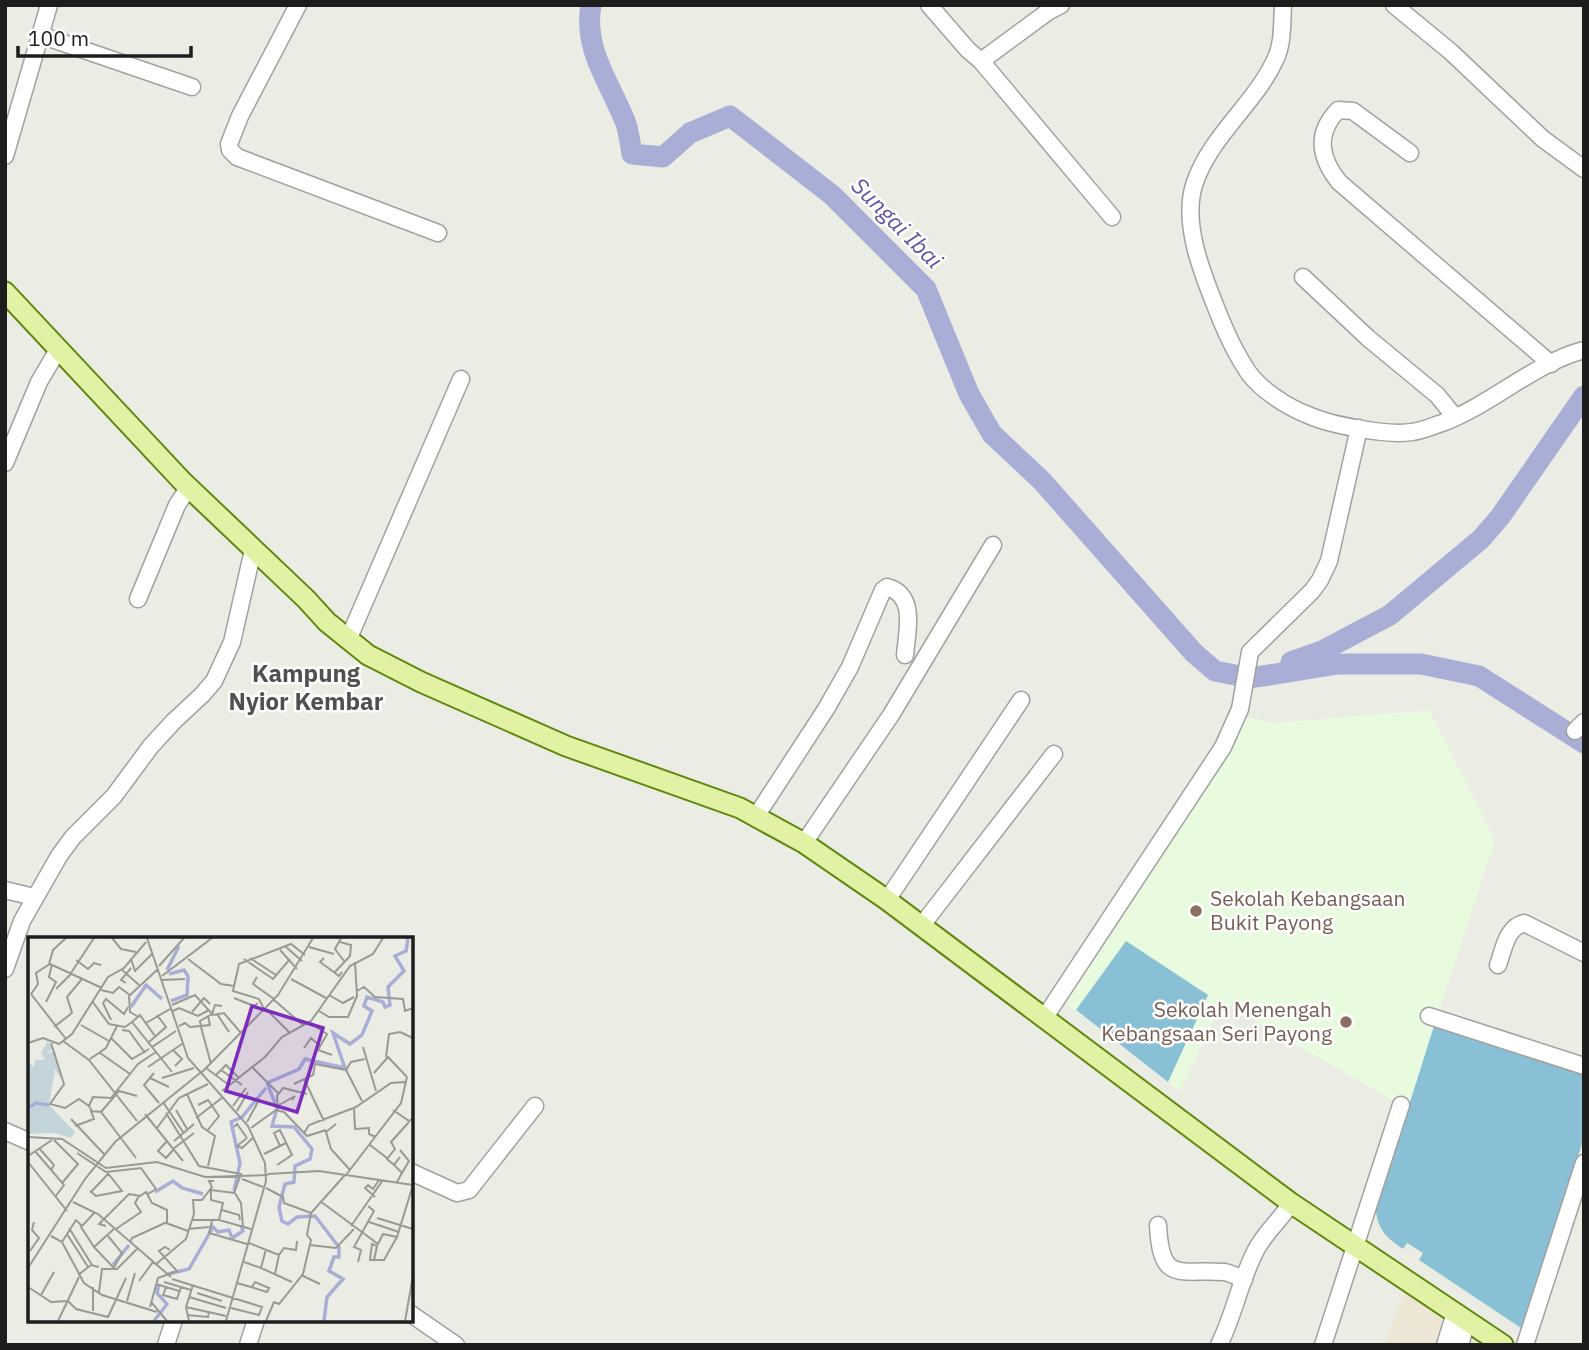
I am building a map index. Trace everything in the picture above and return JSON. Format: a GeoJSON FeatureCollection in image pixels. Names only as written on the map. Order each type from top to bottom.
{"type":"FeatureCollection","features":[{"type":"Feature","properties":{"kind":"main road"},"geometry":{"type":"LineString","coordinates":[[5,292],[189,487],[348,640],[368,655],[421,682],[566,746],[725,801],[804,843],[922,925],[1291,1203],[1503,1345]]}},
{"type":"Feature","properties":{"kind":"street"},"geometry":{"type":"LineString","coordinates":[[5,156],[49,5]]}},
{"type":"Feature","properties":{"kind":"street"},"geometry":{"type":"LineString","coordinates":[[298,5],[240,116],[229,144],[230,150],[237,157],[439,233]]}},
{"type":"Feature","properties":{"kind":"street"},"geometry":{"type":"LineString","coordinates":[[929,5],[981,61],[1112,217]]}},
{"type":"Feature","properties":{"kind":"street"},"geometry":{"type":"LineString","coordinates":[[981,61],[1061,5]]}},
{"type":"Feature","properties":{"kind":"street"},"geometry":{"type":"LineString","coordinates":[[1283,5],[1276,57],[1266,76],[1206,158],[1190,201],[1191,222],[1202,271],[1224,327],[1249,373],[1274,396],[1308,416],[1359,428],[1412,432],[1454,417],[1551,363],[1584,350]]}},
{"type":"Feature","properties":{"kind":"street"},"geometry":{"type":"LineString","coordinates":[[1394,5],[1451,52],[1543,139],[1584,169]]}},
{"type":"Feature","properties":{"kind":"street"},"geometry":{"type":"LineString","coordinates":[[40,35],[192,87]]}},
{"type":"Feature","properties":{"kind":"street"},"geometry":{"type":"LineString","coordinates":[[1410,153],[1353,111],[1338,110],[1324,129],[1324,155],[1329,169],[1339,182],[1551,363]]}},
{"type":"Feature","properties":{"kind":"street"},"geometry":{"type":"LineString","coordinates":[[1303,277],[1368,338],[1437,395],[1454,417]]}},
{"type":"Feature","properties":{"kind":"street"},"geometry":{"type":"LineString","coordinates":[[5,463],[33,394],[59,348]]}},
{"type":"Feature","properties":{"kind":"street"},"geometry":{"type":"LineString","coordinates":[[348,640],[461,379]]}},
{"type":"Feature","properties":{"kind":"street"},"geometry":{"type":"LineString","coordinates":[[1045,1017],[1223,747],[1236,721],[1248,658],[1254,646],[1321,580],[1329,561],[1359,428]]}},
{"type":"Feature","properties":{"kind":"street"},"geometry":{"type":"LineString","coordinates":[[138,599],[177,505],[189,487]]}},
{"type":"Feature","properties":{"kind":"street"},"geometry":{"type":"LineString","coordinates":[[804,843],[891,715],[993,545]]}},
{"type":"Feature","properties":{"kind":"street"},"geometry":{"type":"LineString","coordinates":[[5,968],[22,920],[52,865],[73,837],[114,796],[151,746],[214,681],[232,642],[253,550]]}},
{"type":"Feature","properties":{"kind":"street"},"geometry":{"type":"LineString","coordinates":[[757,816],[844,677],[883,590],[887,587],[901,594],[908,608],[905,655]]}},
{"type":"Feature","properties":{"kind":"street"},"geometry":{"type":"LineString","coordinates":[[887,900],[1021,700]]}},
{"type":"Feature","properties":{"kind":"street"},"geometry":{"type":"LineString","coordinates":[[922,925],[1054,754]]}},
{"type":"Feature","properties":{"kind":"street"},"geometry":{"type":"LineString","coordinates":[[5,890],[34,897]]}},
{"type":"Feature","properties":{"kind":"street"},"geometry":{"type":"LineString","coordinates":[[1498,965],[1511,930],[1524,923],[1584,953]]}},
{"type":"Feature","properties":{"kind":"street"},"geometry":{"type":"LineString","coordinates":[[1429,1016],[1584,1066]]}},
{"type":"Feature","properties":{"kind":"street"},"geometry":{"type":"LineString","coordinates":[[1323,1345],[1401,1105]]}},
{"type":"Feature","properties":{"kind":"street"},"geometry":{"type":"LineString","coordinates":[[413,1173],[457,1193],[466,1192],[489,1167],[535,1106]]}},
{"type":"Feature","properties":{"kind":"street"},"geometry":{"type":"LineString","coordinates":[[5,1130],[28,1141]]}},
{"type":"Feature","properties":{"kind":"street"},"geometry":{"type":"LineString","coordinates":[[1525,1345],[1584,1163]]}},
{"type":"Feature","properties":{"kind":"street"},"geometry":{"type":"LineString","coordinates":[[1219,1345],[1255,1251],[1271,1225],[1284,1215],[1291,1203]]}},
{"type":"Feature","properties":{"kind":"street"},"geometry":{"type":"LineString","coordinates":[[1158,1225],[1159,1247],[1165,1263],[1178,1272],[1226,1272],[1244,1280]]}},
{"type":"Feature","properties":{"kind":"street"},"geometry":{"type":"LineString","coordinates":[[413,1315],[456,1345]]}},
{"type":"Feature","properties":{"kind":"street"},"geometry":{"type":"LineString","coordinates":[[1445,1345],[1461,1317]]}},
{"type":"Feature","properties":{"kind":"street"},"geometry":{"type":"LineString","coordinates":[[1460,1345],[1461,1317]]}},
{"type":"Feature","properties":{"kind":"street"},"geometry":{"type":"LineString","coordinates":[[166,1345],[173,1322]]}},
{"type":"Feature","properties":{"kind":"street"},"geometry":{"type":"LineString","coordinates":[[248,1345],[255,1322]]}},
{"type":"Feature","properties":{"kind":"shaded area","name":"Sekolah Menengah Kebangsaan Seri Payong"},"geometry":{"type":"Polygon","coordinates":[[[1429,710],[1495,840],[1434,1026],[1584,1074],[1584,1138],[1521,1328],[1419,1260],[1423,1253],[1407,1243],[1403,1249],[1382,1231],[1376,1210],[1408,1109],[1222,1002],[1180,1091],[1060,999],[1248,717],[1274,723],[1429,710]]]}},
{"type":"Feature","properties":{"kind":"shaded area"},"geometry":{"type":"Polygon","coordinates":[[[1126,941],[1208,995],[1168,1082],[1076,1010],[1126,941]]]}},
{"type":"Feature","properties":{"kind":"shaded area"},"geometry":{"type":"Polygon","coordinates":[[[1434,1026],[1584,1074],[1584,1138],[1521,1328],[1419,1260],[1423,1253],[1407,1243],[1403,1249],[1397,1245],[1378,1223],[1376,1210],[1434,1026]]]}},
{"type":"Feature","properties":{"kind":"shaded area"},"geometry":{"type":"Polygon","coordinates":[[[1405,1289],[1487,1345],[1385,1345],[1405,1289]]]}},
{"type":"Feature","properties":{"kind":"waterway","name":"Sungai Ibai"},"geometry":{"type":"LineString","coordinates":[[591,5],[594,51],[625,121],[632,154],[663,157],[690,133],[730,116],[832,195],[926,289],[969,394],[992,434],[1042,481],[1194,653],[1215,671],[1250,678],[1338,664],[1421,664],[1479,676],[1584,743]]}},
{"type":"Feature","properties":{"kind":"waterway"},"geometry":{"type":"LineString","coordinates":[[1291,662],[1322,651],[1390,615],[1481,539],[1500,517],[1584,396]]}},
{"type":"Feature","properties":{"kind":"place","name":"Sekolah Kebangsaan Bukit Payong"},"geometry":{"type":"Point","coordinates":[1196,911]}},
{"type":"Feature","properties":{"kind":"place","name":"Sekolah Menengah Kebangsaan Seri Payong"},"geometry":{"type":"Point","coordinates":[1346,1022]}},
{"type":"Feature","properties":{"kind":"district","name":"Kampung Nyior Kembar"},"geometry":{"type":"Point","coordinates":[306,688]}}]}
